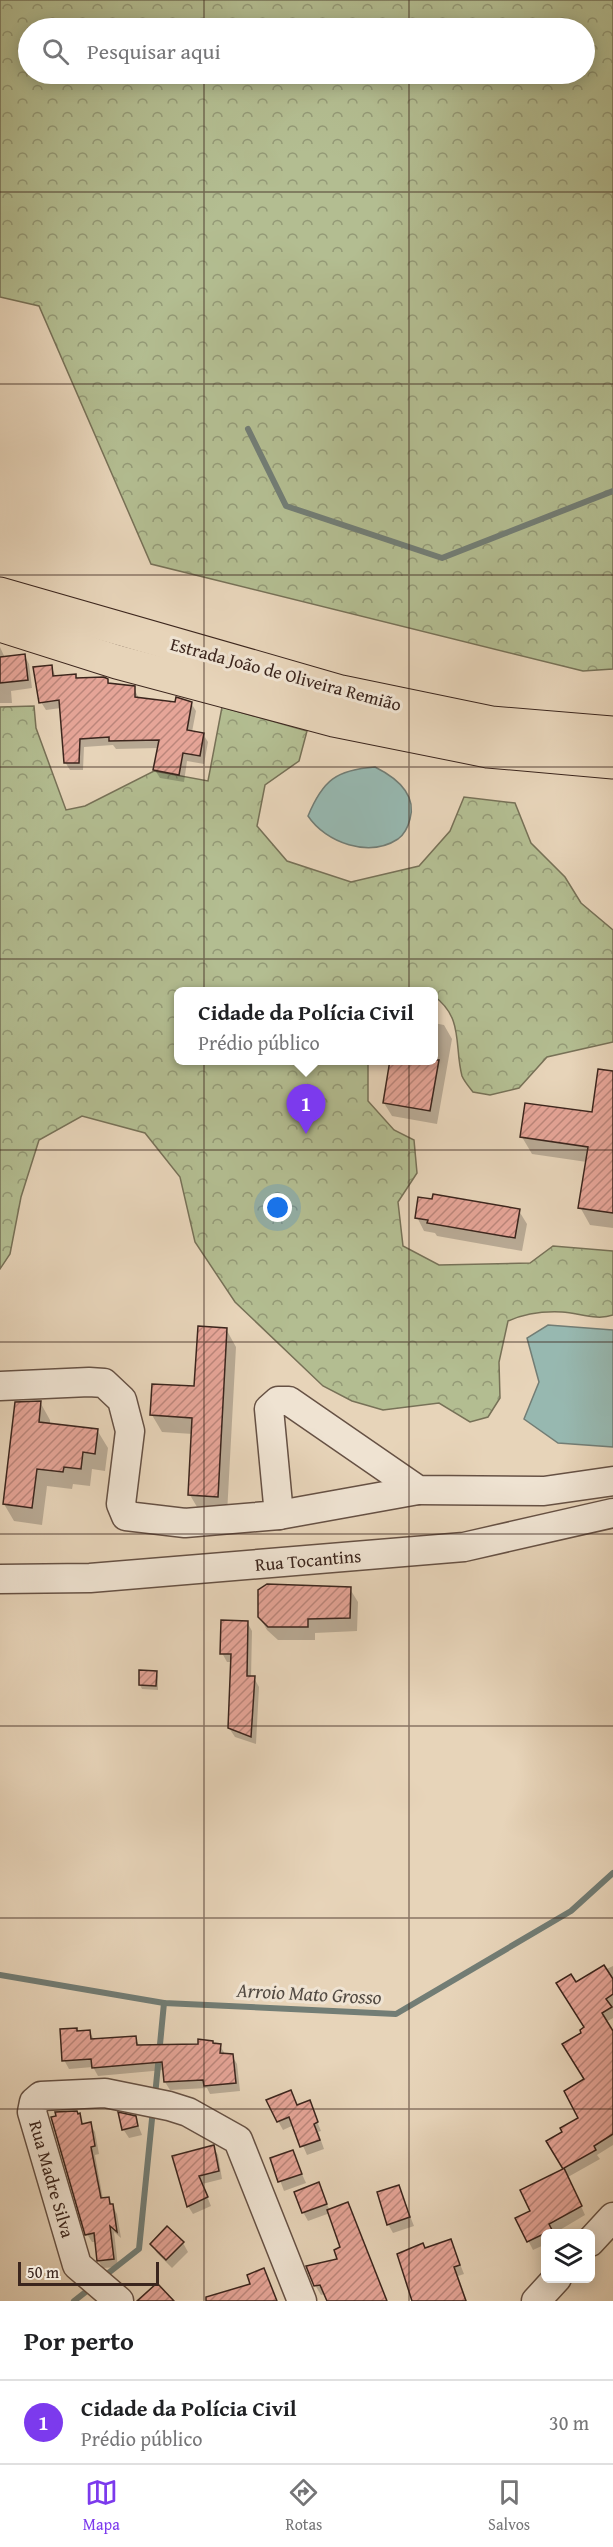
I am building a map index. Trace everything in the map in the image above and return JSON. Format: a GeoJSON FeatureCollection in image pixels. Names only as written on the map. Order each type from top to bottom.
{"type":"FeatureCollection","features":[{"type":"Feature","properties":{"kind":"main road","name":"Estrada João de Oliveira Remião"},"geometry":{"type":"LineString","coordinates":[[0,594],[341,692],[491,723],[613,732]]}},
{"type":"Feature","properties":{"kind":"main road","name":"Estrada João de Oliveira Remião"},"geometry":{"type":"LineString","coordinates":[[0,625],[117,662],[334,720],[488,752],[613,762]]}},
{"type":"Feature","properties":{"kind":"street"},"geometry":{"type":"LineString","coordinates":[[0,1386],[104,1383],[122,1400],[130,1431],[121,1504],[126,1516],[185,1522],[279,1515],[418,1490],[544,1491],[613,1482]]}},
{"type":"Feature","properties":{"kind":"street"},"geometry":{"type":"LineString","coordinates":[[279,1515],[269,1409],[278,1401],[289,1401],[418,1490]]}},
{"type":"Feature","properties":{"kind":"street","name":"Rua Tocantins"},"geometry":{"type":"LineString","coordinates":[[0,1580],[90,1578],[464,1547],[613,1514]]}},
{"type":"Feature","properties":{"kind":"street","name":"Rua Madre Silva"},"geometry":{"type":"LineString","coordinates":[[119,2301],[77,2265],[32,2112],[34,2102],[41,2096],[105,2093],[169,2106],[188,2112],[238,2139],[302,2301]]}},
{"type":"Feature","properties":{"kind":"street"},"geometry":{"type":"LineString","coordinates":[[595,2237],[613,2217]]}},
{"type":"Feature","properties":{"kind":"street"},"geometry":{"type":"LineString","coordinates":[[536,2301],[552,2283]]}},
{"type":"Feature","properties":{"kind":"green space"},"geometry":{"type":"Polygon","coordinates":[[[0,0],[613,0],[613,669],[583,671],[151,564],[39,306],[0,297],[0,0]]]}},
{"type":"Feature","properties":{"kind":"green space"},"geometry":{"type":"Polygon","coordinates":[[[34,706],[36,728],[66,810],[85,806],[154,771],[208,781],[222,707],[307,731],[299,761],[265,785],[257,826],[287,861],[351,882],[419,866],[450,831],[464,797],[515,803],[531,843],[565,877],[581,903],[613,930],[613,1042],[547,1057],[519,1088],[490,1095],[473,1092],[463,1078],[454,1023],[450,1014],[438,1000],[438,987],[174,987],[174,1065],[368,1065],[368,1101],[394,1130],[414,1140],[417,1173],[398,1202],[403,1246],[439,1265],[530,1263],[553,1246],[613,1251],[613,1315],[594,1317],[548,1312],[528,1314],[508,1321],[499,1362],[500,1398],[488,1417],[470,1422],[439,1403],[383,1410],[352,1401],[323,1386],[235,1302],[195,1242],[180,1177],[145,1133],[82,1116],[39,1140],[21,1197],[10,1254],[0,1269],[0,707],[34,706]]]}},
{"type":"Feature","properties":{"kind":"water"},"geometry":{"type":"Polygon","coordinates":[[[375,767],[403,787],[410,802],[409,822],[406,830],[398,839],[387,845],[374,847],[349,845],[326,834],[316,826],[308,816],[319,794],[332,779],[350,771],[375,767]]]}},
{"type":"Feature","properties":{"kind":"water"},"geometry":{"type":"Polygon","coordinates":[[[548,1325],[613,1330],[613,1447],[558,1443],[524,1419],[539,1382],[527,1338],[548,1325]]]}},
{"type":"Feature","properties":{"kind":"building"},"geometry":{"type":"Polygon","coordinates":[[[25,654],[28,680],[0,683],[0,657],[25,654]]]}},
{"type":"Feature","properties":{"kind":"building"},"geometry":{"type":"Polygon","coordinates":[[[52,665],[53,676],[76,674],[76,678],[104,677],[108,679],[108,683],[135,686],[135,697],[175,702],[176,697],[192,702],[187,730],[204,733],[200,756],[183,753],[179,775],[153,770],[159,740],[109,741],[109,737],[80,739],[79,763],[64,763],[59,700],[39,703],[33,667],[52,665]]]}},
{"type":"Feature","properties":{"kind":"building"},"geometry":{"type":"Polygon","coordinates":[[[439,1060],[430,1111],[383,1103],[389,1065],[438,1065],[439,1060]]]}},
{"type":"Feature","properties":{"kind":"building"},"geometry":{"type":"Polygon","coordinates":[[[598,1069],[613,1071],[613,1213],[578,1208],[588,1147],[520,1137],[525,1103],[592,1112],[598,1069]]]}},
{"type":"Feature","properties":{"kind":"building"},"geometry":{"type":"Polygon","coordinates":[[[433,1194],[520,1209],[515,1238],[427,1223],[428,1220],[415,1218],[418,1197],[432,1199],[433,1194]]]}},
{"type":"Feature","properties":{"kind":"building"},"geometry":{"type":"Polygon","coordinates":[[[198,1326],[227,1328],[218,1497],[188,1495],[192,1418],[150,1415],[152,1384],[194,1386],[198,1326]]]}},
{"type":"Feature","properties":{"kind":"building"},"geometry":{"type":"Polygon","coordinates":[[[41,1401],[39,1422],[98,1429],[95,1454],[83,1452],[81,1469],[64,1467],[63,1472],[37,1469],[32,1508],[3,1504],[15,1402],[41,1401]]]}},
{"type":"Feature","properties":{"kind":"building"},"geometry":{"type":"Polygon","coordinates":[[[267,1584],[351,1587],[350,1618],[308,1619],[308,1627],[268,1627],[258,1617],[258,1590],[267,1584]]]}},
{"type":"Feature","properties":{"kind":"building"},"geometry":{"type":"Polygon","coordinates":[[[221,1620],[248,1621],[247,1676],[255,1676],[251,1737],[228,1728],[231,1654],[220,1654],[221,1620]]]}},
{"type":"Feature","properties":{"kind":"building"},"geometry":{"type":"Polygon","coordinates":[[[139,1670],[157,1671],[156,1686],[139,1685],[139,1670]]]}},
{"type":"Feature","properties":{"kind":"building"},"geometry":{"type":"Polygon","coordinates":[[[604,1965],[613,1979],[613,1994],[606,1999],[612,2007],[602,2013],[613,2031],[613,2134],[594,2146],[596,2150],[564,2168],[582,2206],[549,2224],[552,2229],[541,2229],[541,2235],[527,2242],[515,2218],[530,2211],[520,2190],[563,2169],[546,2141],[562,2132],[560,2128],[578,2118],[564,2091],[584,2079],[562,2044],[581,2033],[580,2030],[584,2027],[556,1983],[571,1974],[576,1982],[604,1965]]]}},
{"type":"Feature","properties":{"kind":"building"},"geometry":{"type":"Polygon","coordinates":[[[77,2028],[77,2031],[90,2030],[91,2039],[136,2036],[137,2045],[198,2044],[198,2039],[213,2041],[213,2043],[221,2044],[220,2053],[233,2054],[236,2083],[204,2086],[203,2080],[164,2082],[162,2062],[92,2068],[91,2059],[62,2061],[60,2029],[77,2028]]]}},
{"type":"Feature","properties":{"kind":"building"},"geometry":{"type":"Polygon","coordinates":[[[291,2090],[297,2105],[310,2100],[318,2122],[314,2124],[320,2140],[300,2147],[289,2117],[277,2122],[266,2100],[291,2090]]]}},
{"type":"Feature","properties":{"kind":"building"},"geometry":{"type":"Polygon","coordinates":[[[77,2111],[78,2114],[80,2113],[82,2124],[91,2122],[95,2146],[91,2147],[101,2198],[109,2197],[110,2204],[113,2204],[117,2232],[110,2226],[114,2259],[97,2261],[94,2233],[85,2235],[51,2117],[56,2116],[55,2112],[77,2111]]]}},
{"type":"Feature","properties":{"kind":"building"},"geometry":{"type":"Polygon","coordinates":[[[118,2112],[136,2116],[138,2126],[122,2130],[118,2112]]]}},
{"type":"Feature","properties":{"kind":"building"},"geometry":{"type":"Polygon","coordinates":[[[214,2145],[219,2171],[199,2176],[208,2197],[187,2207],[172,2156],[214,2145]]]}},
{"type":"Feature","properties":{"kind":"building"},"geometry":{"type":"Polygon","coordinates":[[[293,2150],[302,2174],[278,2182],[270,2158],[293,2150]]]}},
{"type":"Feature","properties":{"kind":"building"},"geometry":{"type":"Polygon","coordinates":[[[319,2182],[327,2204],[302,2213],[294,2192],[319,2182]]]}},
{"type":"Feature","properties":{"kind":"building"},"geometry":{"type":"Polygon","coordinates":[[[399,2185],[410,2217],[387,2225],[377,2192],[399,2185]]]}},
{"type":"Feature","properties":{"kind":"building"},"geometry":{"type":"Polygon","coordinates":[[[348,2202],[387,2301],[327,2301],[320,2285],[314,2286],[306,2266],[337,2259],[334,2250],[340,2247],[327,2210],[348,2202]]]}},
{"type":"Feature","properties":{"kind":"building"},"geometry":{"type":"Polygon","coordinates":[[[167,2226],[184,2242],[166,2260],[150,2244],[167,2226]]]}},
{"type":"Feature","properties":{"kind":"building"},"geometry":{"type":"Polygon","coordinates":[[[451,2239],[460,2265],[454,2267],[466,2301],[412,2301],[397,2254],[423,2243],[425,2248],[451,2239]]]}},
{"type":"Feature","properties":{"kind":"building"},"geometry":{"type":"Polygon","coordinates":[[[264,2268],[277,2301],[206,2301],[206,2297],[250,2284],[247,2275],[264,2268]]]}},
{"type":"Feature","properties":{"kind":"building"},"geometry":{"type":"Polygon","coordinates":[[[157,2283],[174,2301],[137,2301],[157,2283]]]}},
{"type":"Feature","properties":{"kind":"waterway"},"geometry":{"type":"LineString","coordinates":[[248,429],[286,506],[442,558],[613,491]]}},
{"type":"Feature","properties":{"kind":"waterway","name":"Arroio Mato Grosso"},"geometry":{"type":"LineString","coordinates":[[0,1975],[164,2003],[396,2014],[571,1911],[613,1873]]}},
{"type":"Feature","properties":{"kind":"waterway"},"geometry":{"type":"LineString","coordinates":[[155,2096],[164,2003]]}},
{"type":"Feature","properties":{"kind":"waterway"},"geometry":{"type":"LineString","coordinates":[[102,2278],[139,2249],[153,2109]]}},
{"type":"Feature","properties":{"kind":"waterway"},"geometry":{"type":"LineString","coordinates":[[74,2301],[92,2287]]}},
{"type":"Feature","properties":{"kind":"place","name":"Cidade da Polícia Civil"},"geometry":{"type":"Point","coordinates":[306,1134]}}]}
